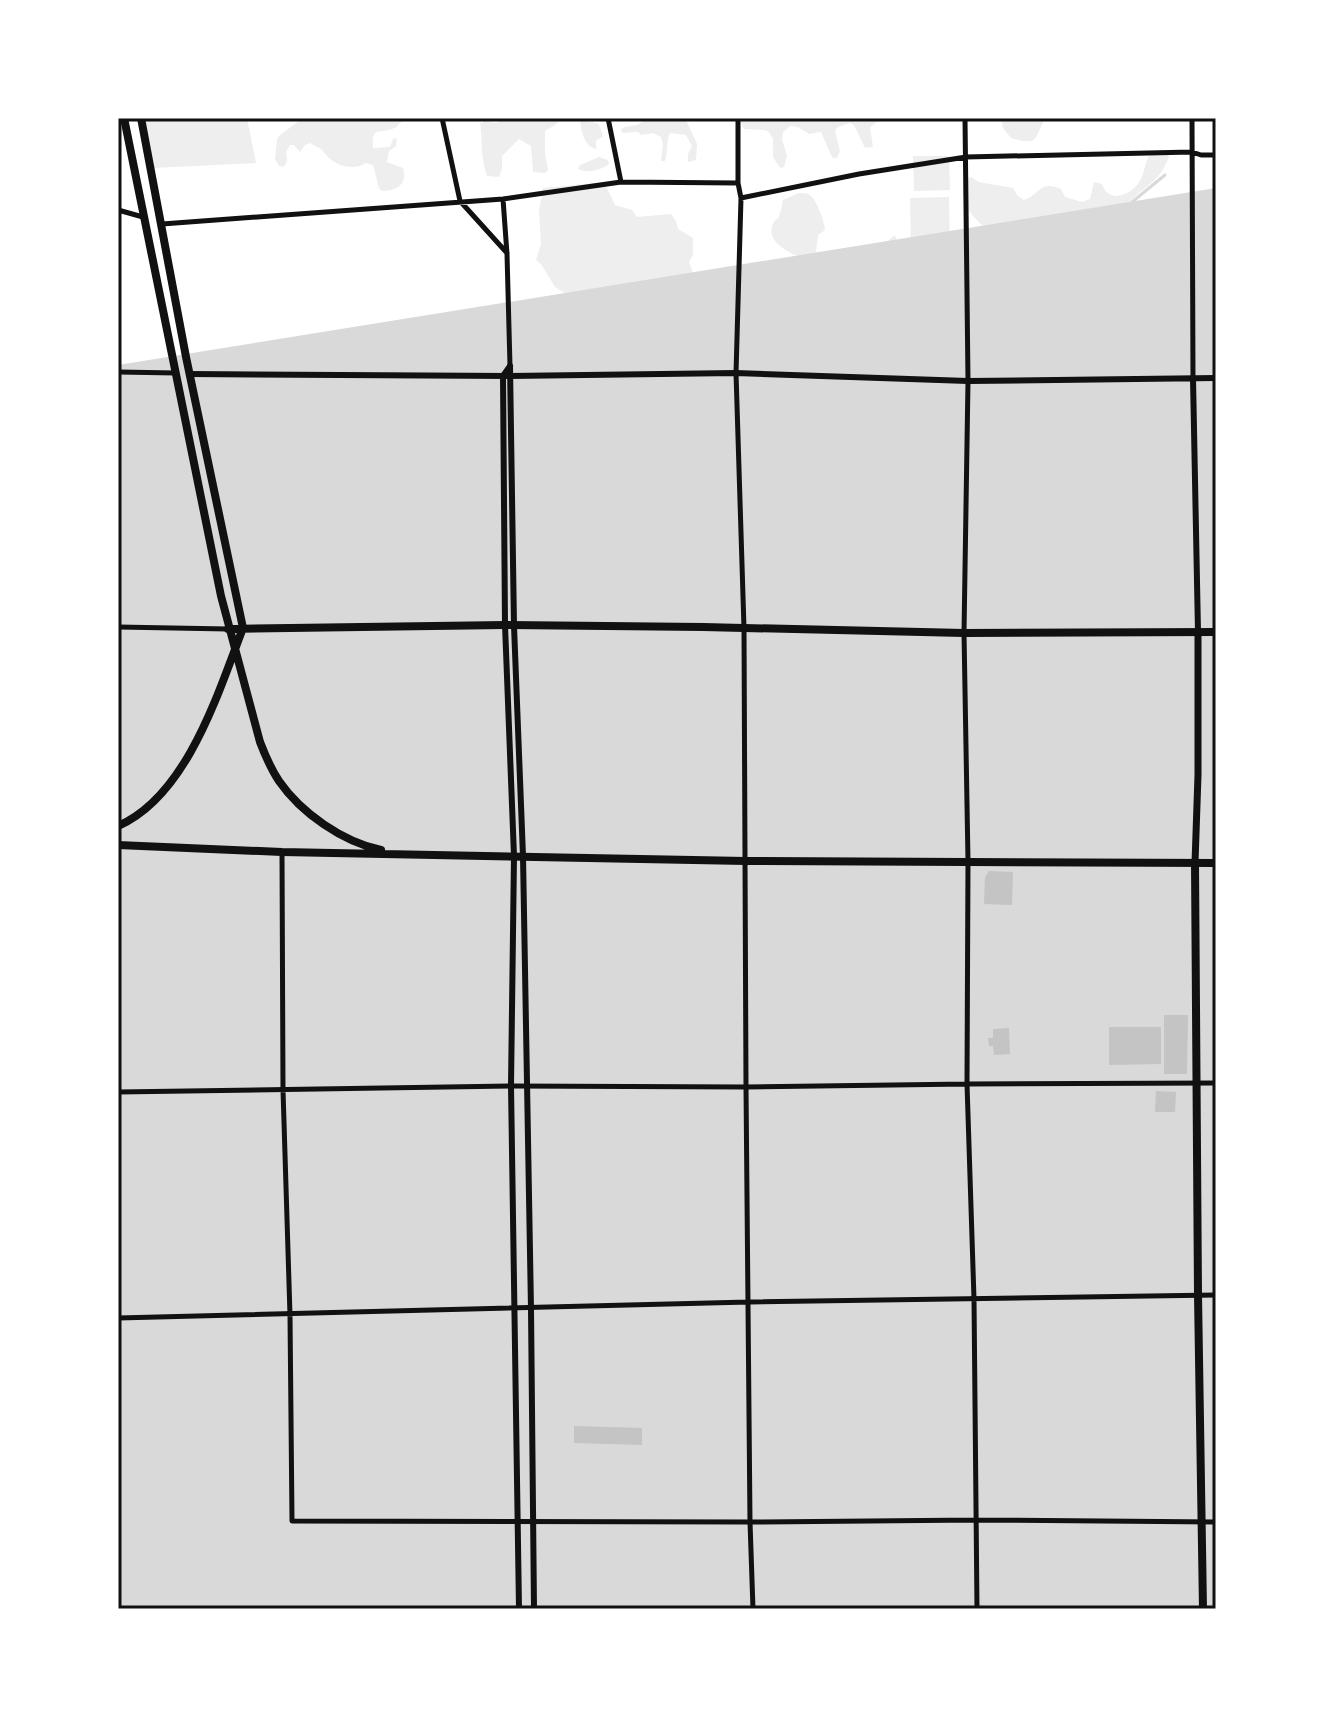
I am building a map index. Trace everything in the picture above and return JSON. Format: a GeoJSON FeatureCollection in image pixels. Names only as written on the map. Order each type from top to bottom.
{"type":"FeatureCollection","features":[{"type":"Feature","properties":{"kind":"main road"},"geometry":{"type":"LineString","coordinates":[[124,118],[228,629],[260,742],[280,783],[304,808],[336,831],[373,848],[398,853]]}},
{"type":"Feature","properties":{"kind":"main road"},"geometry":{"type":"LineString","coordinates":[[118,826],[131,820],[150,804],[187,761],[243,628],[159,224],[141,118]]}},
{"type":"Feature","properties":{"kind":"main road"},"geometry":{"type":"LineString","coordinates":[[228,629],[509,626],[964,633],[1216,632]]}},
{"type":"Feature","properties":{"kind":"main road"},"geometry":{"type":"LineString","coordinates":[[1198,632],[1195,863],[1203,1609]]}},
{"type":"Feature","properties":{"kind":"main road"},"geometry":{"type":"LineString","coordinates":[[118,845],[282,852],[746,861],[1216,863]]}},
{"type":"Feature","properties":{"kind":"street"},"geometry":{"type":"LineString","coordinates":[[442,118],[460,201],[507,254]]}},
{"type":"Feature","properties":{"kind":"street"},"geometry":{"type":"LineString","coordinates":[[608,118],[621,182]]}},
{"type":"Feature","properties":{"kind":"street"},"geometry":{"type":"LineString","coordinates":[[738,118],[738,183],[741,198],[736,370],[744,628],[753,1609]]}},
{"type":"Feature","properties":{"kind":"street"},"geometry":{"type":"LineString","coordinates":[[965,118],[968,381],[964,633],[968,861],[967,1084],[974,1299],[977,1609]]}},
{"type":"Feature","properties":{"kind":"street"},"geometry":{"type":"LineString","coordinates":[[1192,118],[1198,632]]}},
{"type":"Feature","properties":{"kind":"street"},"geometry":{"type":"LineString","coordinates":[[741,198],[859,174],[966,157],[1192,152],[1216,155]]}},
{"type":"Feature","properties":{"kind":"street"},"geometry":{"type":"LineString","coordinates":[[159,224],[503,199],[621,182],[738,183]]}},
{"type":"Feature","properties":{"kind":"street"},"geometry":{"type":"LineString","coordinates":[[503,199],[510,366],[507,376],[509,626],[527,1086],[534,1609]]}},
{"type":"Feature","properties":{"kind":"street"},"geometry":{"type":"LineString","coordinates":[[118,210],[144,217]]}},
{"type":"Feature","properties":{"kind":"street"},"geometry":{"type":"LineString","coordinates":[[189,374],[507,376],[736,370],[968,381],[1216,378]]}},
{"type":"Feature","properties":{"kind":"street"},"geometry":{"type":"LineString","coordinates":[[118,372],[176,373]]}},
{"type":"Feature","properties":{"kind":"street"},"geometry":{"type":"LineString","coordinates":[[118,627],[228,629]]}},
{"type":"Feature","properties":{"kind":"street"},"geometry":{"type":"LineString","coordinates":[[282,852],[283,1090],[292,1521],[1216,1522]]}},
{"type":"Feature","properties":{"kind":"street"},"geometry":{"type":"LineString","coordinates":[[518,856],[511,1086],[519,1609]]}},
{"type":"Feature","properties":{"kind":"street"},"geometry":{"type":"LineString","coordinates":[[118,1092],[511,1086],[1216,1083]]}},
{"type":"Feature","properties":{"kind":"street"},"geometry":{"type":"LineString","coordinates":[[118,1318],[749,1302],[1216,1295]]}},
{"type":"Feature","properties":{"kind":"shaded area"},"geometry":{"type":"Polygon","coordinates":[[[145,118],[247,118],[256,163],[154,168],[145,118]]]}},
{"type":"Feature","properties":{"kind":"shaded area"},"geometry":{"type":"Polygon","coordinates":[[[303,118],[426,118],[424,121],[404,121],[373,136],[373,148],[390,147],[393,139],[397,138],[387,162],[403,168],[404,174],[400,186],[382,191],[373,165],[340,165],[310,143],[300,152],[290,145],[286,163],[283,167],[279,166],[275,159],[277,139],[303,118]]]}},
{"type":"Feature","properties":{"kind":"shaded area"},"geometry":{"type":"Polygon","coordinates":[[[505,118],[557,118],[558,122],[545,131],[548,170],[545,173],[533,172],[531,146],[519,139],[502,156],[499,177],[487,176],[480,123],[496,123],[505,118]]]}},
{"type":"Feature","properties":{"kind":"shaded area"},"geometry":{"type":"Polygon","coordinates":[[[648,118],[685,118],[697,144],[696,160],[688,162],[692,146],[686,135],[670,133],[665,161],[661,161],[661,137],[653,133],[622,133],[621,129],[648,118]]]}},
{"type":"Feature","properties":{"kind":"shaded area"},"geometry":{"type":"Polygon","coordinates":[[[743,118],[913,118],[877,122],[870,127],[873,147],[865,148],[854,125],[850,123],[838,127],[835,131],[840,151],[837,158],[831,155],[821,132],[809,134],[790,126],[783,132],[787,155],[784,167],[780,168],[773,157],[773,139],[769,132],[744,129],[740,121],[743,118]]]}},
{"type":"Feature","properties":{"kind":"shaded area"},"geometry":{"type":"Polygon","coordinates":[[[1001,118],[1046,118],[1035,138],[1027,141],[1011,138],[1003,128],[1001,118]]]}},
{"type":"Feature","properties":{"kind":"shaded area"},"geometry":{"type":"Polygon","coordinates":[[[584,120],[599,124],[603,136],[596,141],[596,149],[584,138],[580,122],[584,120]]]}},
{"type":"Feature","properties":{"kind":"shaded area"},"geometry":{"type":"Polygon","coordinates":[[[1163,150],[1169,156],[1161,173],[1126,206],[987,229],[971,213],[963,195],[964,180],[971,177],[979,182],[1013,188],[1024,200],[1048,186],[1061,189],[1065,197],[1082,202],[1090,199],[1094,182],[1102,184],[1110,194],[1121,195],[1137,185],[1151,154],[1163,150]]]}},
{"type":"Feature","properties":{"kind":"shaded area"},"geometry":{"type":"Polygon","coordinates":[[[913,156],[949,156],[950,190],[914,191],[913,156]]]}},
{"type":"Feature","properties":{"kind":"shaded area"},"geometry":{"type":"Polygon","coordinates":[[[599,157],[608,160],[609,164],[594,171],[578,169],[580,165],[599,157]]]}},
{"type":"Feature","properties":{"kind":"shaded area"},"geometry":{"type":"Polygon","coordinates":[[[604,182],[615,205],[632,210],[637,217],[671,214],[678,229],[693,238],[693,255],[689,262],[695,279],[568,295],[555,287],[536,260],[541,244],[539,211],[543,188],[604,182]]]}},
{"type":"Feature","properties":{"kind":"shaded area"},"geometry":{"type":"Polygon","coordinates":[[[1216,188],[1216,1609],[118,1609],[118,365],[1216,188]]]}},
{"type":"Feature","properties":{"kind":"shaded area"},"geometry":{"type":"Polygon","coordinates":[[[799,193],[811,196],[825,227],[818,235],[810,267],[832,276],[882,264],[888,241],[895,235],[897,243],[911,251],[910,198],[949,197],[950,250],[911,252],[925,264],[940,264],[947,278],[948,298],[927,310],[910,308],[896,300],[888,302],[884,326],[877,313],[870,310],[833,325],[825,356],[809,354],[804,338],[788,319],[780,317],[768,306],[769,297],[793,283],[800,274],[800,257],[779,245],[771,230],[783,200],[799,193]]]}},
{"type":"Feature","properties":{"kind":"building"},"geometry":{"type":"Polygon","coordinates":[[[989,871],[1013,872],[1012,905],[984,904],[985,877],[989,871]]]}},
{"type":"Feature","properties":{"kind":"building"},"geometry":{"type":"Polygon","coordinates":[[[1164,1015],[1188,1015],[1187,1074],[1164,1074],[1164,1015]]]}},
{"type":"Feature","properties":{"kind":"building"},"geometry":{"type":"Polygon","coordinates":[[[1109,1027],[1161,1027],[1161,1064],[1109,1065],[1109,1027]]]}},
{"type":"Feature","properties":{"kind":"building"},"geometry":{"type":"Polygon","coordinates":[[[1009,1028],[1010,1054],[994,1055],[988,1038],[993,1038],[993,1029],[1009,1028]]]}},
{"type":"Feature","properties":{"kind":"building"},"geometry":{"type":"Polygon","coordinates":[[[1156,1091],[1176,1092],[1175,1112],[1155,1112],[1156,1091]]]}},
{"type":"Feature","properties":{"kind":"building"},"geometry":{"type":"Polygon","coordinates":[[[574,1426],[642,1428],[642,1445],[574,1443],[574,1426]]]}},
{"type":"Feature","properties":{"kind":"waterway"},"geometry":{"type":"LineString","coordinates":[[1132,202],[1165,175]]}}]}
